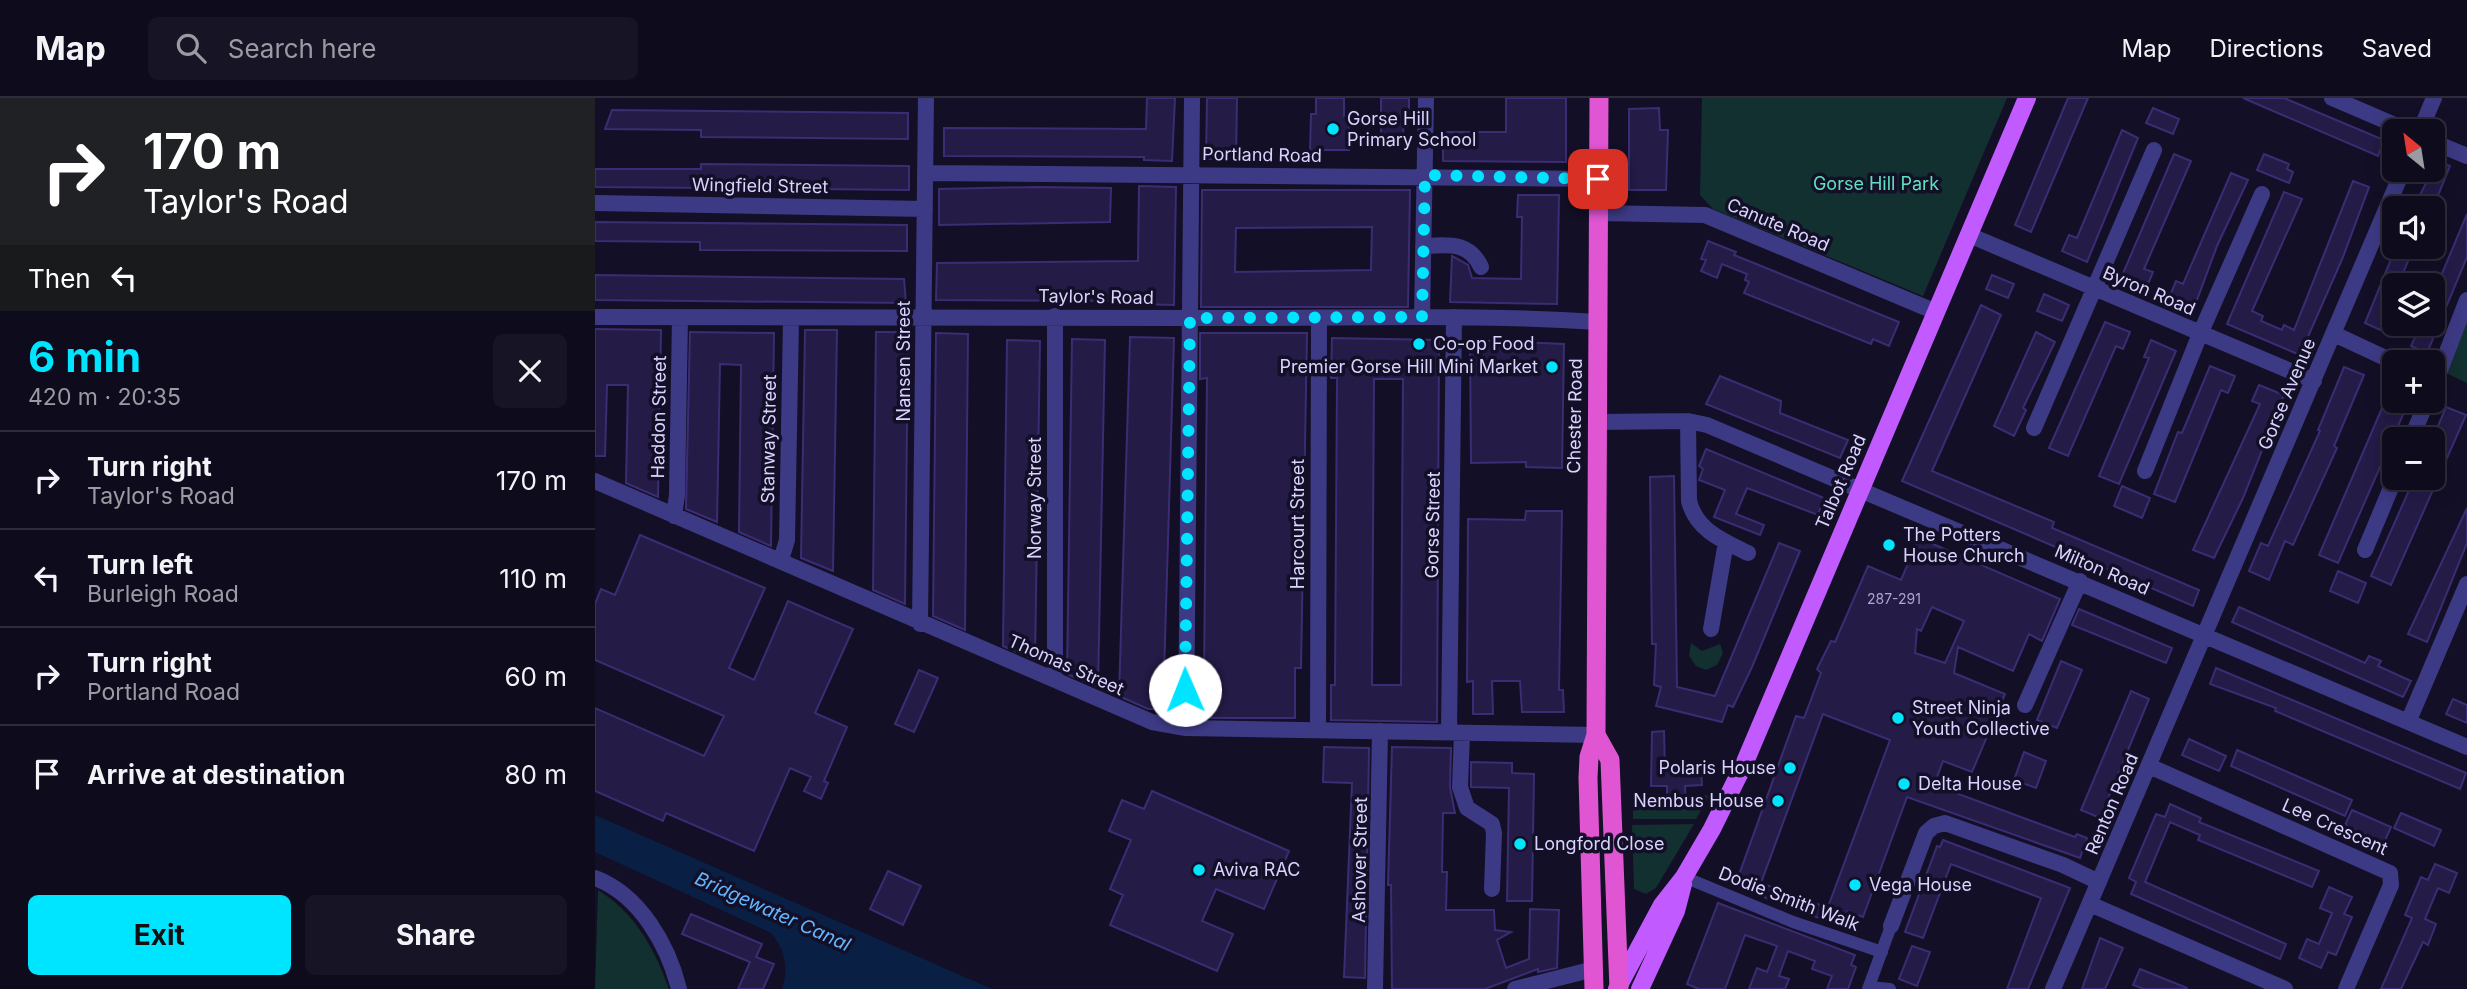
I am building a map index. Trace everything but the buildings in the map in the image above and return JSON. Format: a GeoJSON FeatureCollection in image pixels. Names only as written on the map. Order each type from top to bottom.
{"type":"FeatureCollection","features":[{"type":"Feature","properties":{"kind":"highway","name":"Chester Road"},"geometry":{"type":"LineString","coordinates":[[1594,989],[1588,778],[1589,757],[1596,735],[1595,500],[1598,422],[1599,98]]}},
{"type":"Feature","properties":{"kind":"highway","name":"Chester Road"},"geometry":{"type":"LineString","coordinates":[[1596,735],[1610,760],[1618,988]]}},
{"type":"Feature","properties":{"kind":"highway"},"geometry":{"type":"LineString","coordinates":[[1594,969],[1617,951]]}},
{"type":"Feature","properties":{"kind":"main road","name":"Talbot Road"},"geometry":{"type":"LineString","coordinates":[[1618,988],[1662,905],[1684,877],[1745,762],[2027,98]]}},
{"type":"Feature","properties":{"kind":"main road","name":"Talbot Road"},"geometry":{"type":"LineString","coordinates":[[1640,989],[1676,911],[1684,877]]}},
{"type":"Feature","properties":{"kind":"street","name":"Nansen Street"},"geometry":{"type":"LineString","coordinates":[[921,624],[926,98]]}},
{"type":"Feature","properties":{"kind":"street"},"geometry":{"type":"LineString","coordinates":[[1186,728],[1192,98]]}},
{"type":"Feature","properties":{"kind":"street"},"geometry":{"type":"LineString","coordinates":[[1422,317],[1426,98]]}},
{"type":"Feature","properties":{"kind":"street"},"geometry":{"type":"LineString","coordinates":[[2332,98],[2382,119]]}},
{"type":"Feature","properties":{"kind":"street"},"geometry":{"type":"LineString","coordinates":[[2425,119],[2434,98]]}},
{"type":"Feature","properties":{"kind":"street"},"geometry":{"type":"LineString","coordinates":[[2445,147],[2467,156]]}},
{"type":"Feature","properties":{"kind":"street"},"geometry":{"type":"LineString","coordinates":[[2034,428],[2154,150]]}},
{"type":"Feature","properties":{"kind":"street","name":"Portland Road"},"geometry":{"type":"LineString","coordinates":[[925,173],[1425,175],[1598,179]]}},
{"type":"Feature","properties":{"kind":"street","name":"Gorse Avenue"},"geometry":{"type":"LineString","coordinates":[[2206,634],[2398,182]]}},
{"type":"Feature","properties":{"kind":"street"},"geometry":{"type":"LineString","coordinates":[[2145,471],[2200,334],[2262,194]]}},
{"type":"Feature","properties":{"kind":"street","name":"Wingfield Street"},"geometry":{"type":"LineString","coordinates":[[595,203],[925,209]]}},
{"type":"Feature","properties":{"kind":"street","name":"Canute Road"},"geometry":{"type":"LineString","coordinates":[[1597,213],[1705,215],[1936,313]]}},
{"type":"Feature","properties":{"kind":"street","name":"Byron Road"},"geometry":{"type":"LineString","coordinates":[[1969,235],[2314,381]]}},
{"type":"Feature","properties":{"kind":"street"},"geometry":{"type":"LineString","coordinates":[[1423,246],[1453,244],[1466,248],[1481,267]]}},
{"type":"Feature","properties":{"kind":"street"},"geometry":{"type":"LineString","coordinates":[[2445,354],[2467,300]]}},
{"type":"Feature","properties":{"kind":"street","name":"Taylor's Road"},"geometry":{"type":"LineString","coordinates":[[595,317],[924,320],[986,315],[1319,319],[1518,317],[1597,322]]}},
{"type":"Feature","properties":{"kind":"street","name":"Norway Street"},"geometry":{"type":"LineString","coordinates":[[1055,316],[1055,680]]}},
{"type":"Feature","properties":{"kind":"street","name":"Haddon Street"},"geometry":{"type":"LineString","coordinates":[[674,516],[677,495],[680,317]]}},
{"type":"Feature","properties":{"kind":"street","name":"Gorse Street"},"geometry":{"type":"LineString","coordinates":[[1454,317],[1455,733]]}},
{"type":"Feature","properties":{"kind":"street","name":"Stanway Street"},"geometry":{"type":"LineString","coordinates":[[781,560],[787,540],[791,318]]}},
{"type":"Feature","properties":{"kind":"street","name":"Harcourt Street"},"geometry":{"type":"LineString","coordinates":[[1318,730],[1319,319]]}},
{"type":"Feature","properties":{"kind":"street"},"geometry":{"type":"LineString","coordinates":[[2334,334],[2382,356]]}},
{"type":"Feature","properties":{"kind":"street"},"geometry":{"type":"LineString","coordinates":[[1688,421],[1689,501],[1692,514],[1701,526],[1748,553]]}},
{"type":"Feature","properties":{"kind":"street","name":"Milton Road"},"geometry":{"type":"LineString","coordinates":[[1598,422],[1688,421],[1707,425],[2409,720],[2467,747]]}},
{"type":"Feature","properties":{"kind":"street","name":"Thomas Street"},"geometry":{"type":"LineString","coordinates":[[595,481],[1151,722],[1186,728],[1596,735]]}},
{"type":"Feature","properties":{"kind":"street"},"geometry":{"type":"LineString","coordinates":[[2365,550],[2390,490]]}},
{"type":"Feature","properties":{"kind":"street"},"geometry":{"type":"LineString","coordinates":[[1711,629],[1725,542]]}},
{"type":"Feature","properties":{"kind":"street"},"geometry":{"type":"LineString","coordinates":[[2025,705],[2080,581]]}},
{"type":"Feature","properties":{"kind":"street"},"geometry":{"type":"LineString","coordinates":[[2409,720],[2463,605],[2467,584]]}},
{"type":"Feature","properties":{"kind":"street","name":"Renton Road"},"geometry":{"type":"LineString","coordinates":[[2053,989],[2206,634]]}},
{"type":"Feature","properties":{"kind":"street","name":"Ashover Street"},"geometry":{"type":"LineString","coordinates":[[1375,989],[1380,731]]}},
{"type":"Feature","properties":{"kind":"street"},"geometry":{"type":"LineString","coordinates":[[1455,733],[1460,787],[1467,808],[1488,819],[1494,833],[1492,889]]}},
{"type":"Feature","properties":{"kind":"street","name":"Lee Crescent"},"geometry":{"type":"LineString","coordinates":[[2148,766],[2390,873],[2391,885],[2346,989]]}},
{"type":"Feature","properties":{"kind":"street"},"geometry":{"type":"LineString","coordinates":[[1890,989],[1868,988],[1926,833],[1934,826],[1945,823],[2063,865],[2099,882]]}},
{"type":"Feature","properties":{"kind":"street","name":"Dodie Smith Walk"},"geometry":{"type":"LineString","coordinates":[[1684,877],[1793,922],[1882,952]]}},
{"type":"Feature","properties":{"kind":"street"},"geometry":{"type":"LineString","coordinates":[[595,878],[621,893],[646,918],[665,950],[679,989]]}},
{"type":"Feature","properties":{"kind":"street"},"geometry":{"type":"LineString","coordinates":[[2090,904],[2285,989]]}},
{"type":"Feature","properties":{"kind":"street"},"geometry":{"type":"LineString","coordinates":[[1515,989],[1594,969]]}},
{"type":"Feature","properties":{"kind":"green space","name":"Gorse Hill Park"},"geometry":{"type":"Polygon","coordinates":[[[1702,98],[2007,98],[1923,296],[1713,209],[1700,195],[1702,98]]]}},
{"type":"Feature","properties":{"kind":"green space"},"geometry":{"type":"Polygon","coordinates":[[[2467,309],[2467,383],[2445,372],[2445,364],[2467,309]]]}},
{"type":"Feature","properties":{"kind":"green space"},"geometry":{"type":"Polygon","coordinates":[[[1691,643],[1702,651],[1720,644],[1723,653],[1717,665],[1706,670],[1696,666],[1689,656],[1691,643]]]}},
{"type":"Feature","properties":{"kind":"green space"},"geometry":{"type":"Polygon","coordinates":[[[1633,793],[1661,794],[1662,810],[1686,809],[1686,796],[1710,795],[1696,819],[1633,819],[1633,793]]]}},
{"type":"Feature","properties":{"kind":"green space"},"geometry":{"type":"Polygon","coordinates":[[[1694,824],[1656,888],[1646,894],[1634,889],[1632,825],[1694,824]]]}},
{"type":"Feature","properties":{"kind":"green space"},"geometry":{"type":"Polygon","coordinates":[[[598,890],[623,910],[642,933],[669,989],[595,989],[598,890]]]}},
{"type":"Feature","properties":{"kind":"water","name":"Bridgewater Canal"},"geometry":{"type":"Polygon","coordinates":[[[595,815],[992,989],[782,989],[784,960],[780,946],[771,933],[595,852],[595,815]]]}},
{"type":"Feature","properties":{"kind":"place","name":"Gorse Hill Primary School"},"geometry":{"type":"Point","coordinates":[1333,129]}},
{"type":"Feature","properties":{"kind":"place","name":"Co-op Food"},"geometry":{"type":"Point","coordinates":[1419,344]}},
{"type":"Feature","properties":{"kind":"place","name":"Premier Gorse Hill Mini Market"},"geometry":{"type":"Point","coordinates":[1552,367]}},
{"type":"Feature","properties":{"kind":"place","name":"The Potters House Church"},"geometry":{"type":"Point","coordinates":[1889,545]}},
{"type":"Feature","properties":{"kind":"place","name":"Street Ninja Youth Collective"},"geometry":{"type":"Point","coordinates":[1898,718]}},
{"type":"Feature","properties":{"kind":"place","name":"Polaris House"},"geometry":{"type":"Point","coordinates":[1790,768]}},
{"type":"Feature","properties":{"kind":"place","name":"Delta House"},"geometry":{"type":"Point","coordinates":[1904,784]}},
{"type":"Feature","properties":{"kind":"place","name":"Nembus House"},"geometry":{"type":"Point","coordinates":[1778,801]}},
{"type":"Feature","properties":{"kind":"place","name":"Longford Close"},"geometry":{"type":"Point","coordinates":[1520,844]}},
{"type":"Feature","properties":{"kind":"place","name":"Aviva RAC"},"geometry":{"type":"Point","coordinates":[1199,870]}},
{"type":"Feature","properties":{"kind":"place","name":"Vega House"},"geometry":{"type":"Point","coordinates":[1855,885]}},
{"type":"Feature","properties":{"kind":"route"},"geometry":{"type":"LineString","coordinates":[[1185,690],[1190,318],[1422,317],[1425,175],[1598,179]]}}]}
